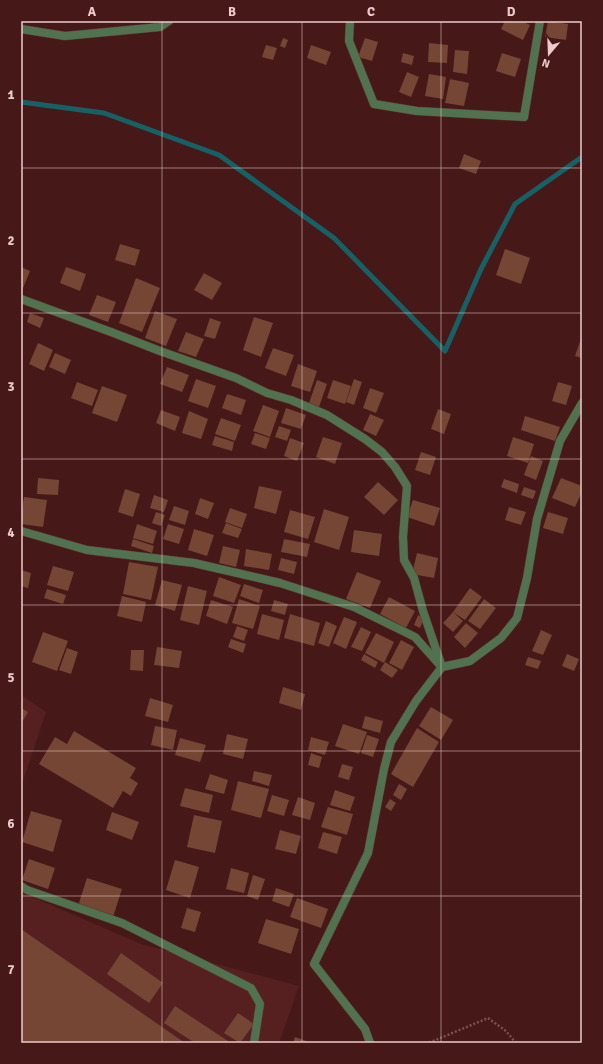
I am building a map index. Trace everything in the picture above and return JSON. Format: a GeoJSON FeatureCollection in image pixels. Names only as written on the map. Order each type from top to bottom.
{"type":"FeatureCollection","features":[{"type":"Feature","properties":{"kind":"street"},"geometry":{"type":"LineString","coordinates":[[21,29],[65,36],[160,27],[169,21]]}},
{"type":"Feature","properties":{"kind":"street"},"geometry":{"type":"LineString","coordinates":[[350,21],[349,41],[374,104],[417,111],[524,117],[540,21]]}},
{"type":"Feature","properties":{"kind":"street"},"geometry":{"type":"LineString","coordinates":[[21,299],[236,378],[267,393],[291,400],[327,415],[365,439],[382,452],[407,486],[403,537],[404,560],[414,578],[423,611],[442,667]]}},
{"type":"Feature","properties":{"kind":"street"},"geometry":{"type":"LineString","coordinates":[[370,1043],[365,1029],[314,964],[368,853],[384,769],[391,742],[416,701],[442,667],[470,661],[501,638],[517,618],[527,578],[536,519],[560,441],[582,403]]}},
{"type":"Feature","properties":{"kind":"street"},"geometry":{"type":"LineString","coordinates":[[21,531],[87,550],[201,565],[280,583],[354,607],[415,636],[442,667]]}},
{"type":"Feature","properties":{"kind":"street"},"geometry":{"type":"LineString","coordinates":[[21,886],[27,890],[122,923],[251,988],[260,1004],[254,1043]]}},
{"type":"Feature","properties":{"kind":"path"},"geometry":{"type":"LineString","coordinates":[[425,1043],[431,1042],[488,1018],[506,1030],[516,1043]]}},
{"type":"Feature","properties":{"kind":"shaded area"},"geometry":{"type":"Polygon","coordinates":[[[21,695],[46,712],[21,787],[21,695]]]}},
{"type":"Feature","properties":{"kind":"shaded area"},"geometry":{"type":"Polygon","coordinates":[[[21,892],[141,944],[299,986],[279,1043],[21,1043],[21,892]]]}},
{"type":"Feature","properties":{"kind":"building"},"geometry":{"type":"Polygon","coordinates":[[[505,21],[522,21],[530,25],[523,40],[501,29],[505,21]]]}},
{"type":"Feature","properties":{"kind":"building"},"geometry":{"type":"Polygon","coordinates":[[[548,21],[568,24],[566,40],[545,37],[548,21]]]}},
{"type":"Feature","properties":{"kind":"building"},"geometry":{"type":"Polygon","coordinates":[[[283,38],[288,40],[285,48],[280,46],[283,38]]]}},
{"type":"Feature","properties":{"kind":"building"},"geometry":{"type":"Polygon","coordinates":[[[365,38],[378,42],[372,61],[358,57],[365,38]]]}},
{"type":"Feature","properties":{"kind":"building"},"geometry":{"type":"Polygon","coordinates":[[[429,43],[448,45],[447,63],[428,62],[429,43]]]}},
{"type":"Feature","properties":{"kind":"building"},"geometry":{"type":"Polygon","coordinates":[[[266,45],[277,48],[273,60],[262,57],[266,45]]]}},
{"type":"Feature","properties":{"kind":"building"},"geometry":{"type":"Polygon","coordinates":[[[311,45],[331,52],[326,65],[307,58],[311,45]]]}},
{"type":"Feature","properties":{"kind":"building"},"geometry":{"type":"Polygon","coordinates":[[[455,50],[469,51],[467,74],[453,72],[455,50]]]}},
{"type":"Feature","properties":{"kind":"building"},"geometry":{"type":"Polygon","coordinates":[[[403,53],[414,56],[412,65],[401,62],[403,53]]]}},
{"type":"Feature","properties":{"kind":"building"},"geometry":{"type":"Polygon","coordinates":[[[502,53],[521,59],[515,77],[496,71],[502,53]]]}},
{"type":"Feature","properties":{"kind":"building"},"geometry":{"type":"Polygon","coordinates":[[[407,72],[419,77],[411,97],[399,92],[407,72]]]}},
{"type":"Feature","properties":{"kind":"building"},"geometry":{"type":"Polygon","coordinates":[[[429,74],[446,77],[443,99],[425,96],[429,74]]]}},
{"type":"Feature","properties":{"kind":"building"},"geometry":{"type":"Polygon","coordinates":[[[450,79],[469,83],[464,106],[445,103],[450,79]]]}},
{"type":"Feature","properties":{"kind":"building"},"geometry":{"type":"Polygon","coordinates":[[[464,154],[481,161],[476,174],[459,168],[464,154]]]}},
{"type":"Feature","properties":{"kind":"building"},"geometry":{"type":"Polygon","coordinates":[[[120,244],[140,250],[135,266],[115,260],[120,244]]]}},
{"type":"Feature","properties":{"kind":"building"},"geometry":{"type":"Polygon","coordinates":[[[505,249],[530,258],[521,284],[496,275],[505,249]]]}},
{"type":"Feature","properties":{"kind":"building"},"geometry":{"type":"Polygon","coordinates":[[[21,267],[30,271],[21,293],[21,267]]]}},
{"type":"Feature","properties":{"kind":"building"},"geometry":{"type":"Polygon","coordinates":[[[66,267],[86,274],[80,291],[60,283],[66,267]]]}},
{"type":"Feature","properties":{"kind":"building"},"geometry":{"type":"Polygon","coordinates":[[[204,273],[222,283],[212,300],[194,290],[204,273]]]}},
{"type":"Feature","properties":{"kind":"building"},"geometry":{"type":"Polygon","coordinates":[[[136,278],[160,288],[142,332],[119,323],[136,278]]]}},
{"type":"Feature","properties":{"kind":"building"},"geometry":{"type":"Polygon","coordinates":[[[97,295],[116,302],[108,322],[89,315],[97,295]]]}},
{"type":"Feature","properties":{"kind":"building"},"geometry":{"type":"Polygon","coordinates":[[[155,311],[177,319],[166,346],[145,338],[155,311]]]}},
{"type":"Feature","properties":{"kind":"building"},"geometry":{"type":"Polygon","coordinates":[[[30,313],[44,318],[40,328],[27,322],[30,313]]]}},
{"type":"Feature","properties":{"kind":"building"},"geometry":{"type":"Polygon","coordinates":[[[254,317],[273,323],[261,357],[243,350],[254,317]]]}},
{"type":"Feature","properties":{"kind":"building"},"geometry":{"type":"Polygon","coordinates":[[[210,318],[221,322],[215,339],[204,336],[210,318]]]}},
{"type":"Feature","properties":{"kind":"building"},"geometry":{"type":"Polygon","coordinates":[[[186,332],[204,339],[196,357],[178,351],[186,332]]]}},
{"type":"Feature","properties":{"kind":"building"},"geometry":{"type":"Polygon","coordinates":[[[582,336],[582,358],[575,356],[582,336]]]}},
{"type":"Feature","properties":{"kind":"building"},"geometry":{"type":"Polygon","coordinates":[[[38,343],[53,350],[44,371],[29,364],[38,343]]]}},
{"type":"Feature","properties":{"kind":"building"},"geometry":{"type":"Polygon","coordinates":[[[273,348],[294,355],[286,376],[265,368],[273,348]]]}},
{"type":"Feature","properties":{"kind":"building"},"geometry":{"type":"Polygon","coordinates":[[[55,353],[71,360],[65,374],[49,367],[55,353]]]}},
{"type":"Feature","properties":{"kind":"building"},"geometry":{"type":"Polygon","coordinates":[[[298,364],[317,371],[310,392],[291,386],[298,364]]]}},
{"type":"Feature","properties":{"kind":"building"},"geometry":{"type":"Polygon","coordinates":[[[167,367],[189,375],[182,392],[160,384],[167,367]]]}},
{"type":"Feature","properties":{"kind":"building"},"geometry":{"type":"Polygon","coordinates":[[[196,379],[216,386],[208,408],[188,401],[196,379]]]}},
{"type":"Feature","properties":{"kind":"building"},"geometry":{"type":"Polygon","coordinates":[[[354,379],[362,382],[354,405],[346,402],[354,379]]]}},
{"type":"Feature","properties":{"kind":"building"},"geometry":{"type":"Polygon","coordinates":[[[317,380],[327,384],[319,407],[309,403],[317,380]]]}},
{"type":"Feature","properties":{"kind":"building"},"geometry":{"type":"Polygon","coordinates":[[[333,380],[351,386],[345,404],[327,398],[333,380]]]}},
{"type":"Feature","properties":{"kind":"building"},"geometry":{"type":"Polygon","coordinates":[[[77,382],[98,390],[92,406],[71,398],[77,382]]]}},
{"type":"Feature","properties":{"kind":"building"},"geometry":{"type":"Polygon","coordinates":[[[558,382],[572,386],[566,405],[552,401],[558,382]]]}},
{"type":"Feature","properties":{"kind":"building"},"geometry":{"type":"Polygon","coordinates":[[[102,386],[127,395],[117,422],[92,413],[102,386]]]}},
{"type":"Feature","properties":{"kind":"building"},"geometry":{"type":"Polygon","coordinates":[[[370,388],[384,393],[376,413],[363,408],[370,388]]]}},
{"type":"Feature","properties":{"kind":"building"},"geometry":{"type":"Polygon","coordinates":[[[227,394],[246,400],[241,415],[222,408],[227,394]]]}},
{"type":"Feature","properties":{"kind":"building"},"geometry":{"type":"Polygon","coordinates":[[[263,405],[279,411],[270,437],[253,431],[263,405]]]}},
{"type":"Feature","properties":{"kind":"building"},"geometry":{"type":"Polygon","coordinates":[[[286,408],[306,415],[301,429],[281,423],[286,408]]]}},
{"type":"Feature","properties":{"kind":"building"},"geometry":{"type":"Polygon","coordinates":[[[438,409],[451,414],[444,434],[431,429],[438,409]]]}},
{"type":"Feature","properties":{"kind":"building"},"geometry":{"type":"Polygon","coordinates":[[[161,410],[180,417],[175,431],[156,423],[161,410]]]}},
{"type":"Feature","properties":{"kind":"building"},"geometry":{"type":"Polygon","coordinates":[[[189,411],[208,419],[201,439],[182,433],[189,411]]]}},
{"type":"Feature","properties":{"kind":"building"},"geometry":{"type":"Polygon","coordinates":[[[370,414],[384,420],[376,436],[363,430],[370,414]]]}},
{"type":"Feature","properties":{"kind":"building"},"geometry":{"type":"Polygon","coordinates":[[[525,416],[560,427],[555,441],[521,430],[525,416]]]}},
{"type":"Feature","properties":{"kind":"building"},"geometry":{"type":"Polygon","coordinates":[[[221,418],[241,425],[235,441],[215,434],[221,418]]]}},
{"type":"Feature","properties":{"kind":"building"},"geometry":{"type":"Polygon","coordinates":[[[279,426],[291,430],[287,441],[275,437],[279,426]]]}},
{"type":"Feature","properties":{"kind":"building"},"geometry":{"type":"Polygon","coordinates":[[[255,433],[270,438],[266,449],[251,444],[255,433]]]}},
{"type":"Feature","properties":{"kind":"building"},"geometry":{"type":"Polygon","coordinates":[[[215,436],[234,442],[232,451],[212,445],[215,436]]]}},
{"type":"Feature","properties":{"kind":"building"},"geometry":{"type":"Polygon","coordinates":[[[323,437],[342,443],[335,464],[316,457],[323,437]]]}},
{"type":"Feature","properties":{"kind":"building"},"geometry":{"type":"Polygon","coordinates":[[[513,437],[534,444],[528,463],[507,456],[513,437]]]}},
{"type":"Feature","properties":{"kind":"building"},"geometry":{"type":"Polygon","coordinates":[[[290,438],[304,443],[297,461],[284,456],[290,438]]]}},
{"type":"Feature","properties":{"kind":"building"},"geometry":{"type":"Polygon","coordinates":[[[421,452],[436,457],[430,475],[415,470],[421,452]]]}},
{"type":"Feature","properties":{"kind":"building"},"geometry":{"type":"Polygon","coordinates":[[[531,456],[543,461],[536,480],[524,475],[531,456]]]}},
{"type":"Feature","properties":{"kind":"building"},"geometry":{"type":"Polygon","coordinates":[[[38,478],[59,480],[58,495],[37,494],[38,478]]]}},
{"type":"Feature","properties":{"kind":"building"},"geometry":{"type":"Polygon","coordinates":[[[561,478],[582,486],[582,492],[575,507],[552,498],[561,478]]]}},
{"type":"Feature","properties":{"kind":"building"},"geometry":{"type":"Polygon","coordinates":[[[504,479],[519,484],[517,493],[501,487],[504,479]]]}},
{"type":"Feature","properties":{"kind":"building"},"geometry":{"type":"Polygon","coordinates":[[[378,482],[398,500],[384,515],[364,497],[378,482]]]}},
{"type":"Feature","properties":{"kind":"building"},"geometry":{"type":"Polygon","coordinates":[[[259,486],[282,491],[276,514],[254,508],[259,486]]]}},
{"type":"Feature","properties":{"kind":"building"},"geometry":{"type":"Polygon","coordinates":[[[524,487],[536,491],[533,499],[521,495],[524,487]]]}},
{"type":"Feature","properties":{"kind":"building"},"geometry":{"type":"Polygon","coordinates":[[[125,489],[140,494],[133,517],[118,512],[125,489]]]}},
{"type":"Feature","properties":{"kind":"building"},"geometry":{"type":"Polygon","coordinates":[[[154,495],[168,500],[164,512],[150,508],[154,495]]]}},
{"type":"Feature","properties":{"kind":"building"},"geometry":{"type":"Polygon","coordinates":[[[24,497],[47,500],[43,527],[21,524],[24,497]]]}},
{"type":"Feature","properties":{"kind":"building"},"geometry":{"type":"Polygon","coordinates":[[[200,498],[214,503],[208,519],[195,514],[200,498]]]}},
{"type":"Feature","properties":{"kind":"building"},"geometry":{"type":"Polygon","coordinates":[[[413,500],[440,508],[434,526],[407,517],[413,500]]]}},
{"type":"Feature","properties":{"kind":"building"},"geometry":{"type":"Polygon","coordinates":[[[174,506],[189,511],[185,525],[169,520],[174,506]]]}},
{"type":"Feature","properties":{"kind":"building"},"geometry":{"type":"Polygon","coordinates":[[[509,507],[526,512],[521,525],[505,520],[509,507]]]}},
{"type":"Feature","properties":{"kind":"building"},"geometry":{"type":"Polygon","coordinates":[[[230,508],[247,514],[242,528],[225,522],[230,508]]]}},
{"type":"Feature","properties":{"kind":"building"},"geometry":{"type":"Polygon","coordinates":[[[324,509],[349,517],[339,550],[314,542],[324,509]]]}},
{"type":"Feature","properties":{"kind":"building"},"geometry":{"type":"Polygon","coordinates":[[[290,510],[315,517],[308,539],[284,532],[290,510]]]}},
{"type":"Feature","properties":{"kind":"building"},"geometry":{"type":"Polygon","coordinates":[[[156,512],[165,515],[161,526],[152,523],[156,512]]]}},
{"type":"Feature","properties":{"kind":"building"},"geometry":{"type":"Polygon","coordinates":[[[548,512],[568,518],[563,534],[543,528],[548,512]]]}},
{"type":"Feature","properties":{"kind":"building"},"geometry":{"type":"Polygon","coordinates":[[[226,523],[242,529],[238,538],[222,533],[226,523]]]}},
{"type":"Feature","properties":{"kind":"building"},"geometry":{"type":"Polygon","coordinates":[[[137,524],[157,531],[153,544],[133,538],[137,524]]]}},
{"type":"Feature","properties":{"kind":"building"},"geometry":{"type":"Polygon","coordinates":[[[168,524],[184,529],[179,544],[163,539],[168,524]]]}},
{"type":"Feature","properties":{"kind":"building"},"geometry":{"type":"Polygon","coordinates":[[[194,529],[214,535],[207,556],[188,550],[194,529]]]}},
{"type":"Feature","properties":{"kind":"building"},"geometry":{"type":"Polygon","coordinates":[[[354,530],[382,534],[379,556],[351,552],[354,530]]]}},
{"type":"Feature","properties":{"kind":"building"},"geometry":{"type":"Polygon","coordinates":[[[133,539],[154,546],[152,553],[131,546],[133,539]]]}},
{"type":"Feature","properties":{"kind":"building"},"geometry":{"type":"Polygon","coordinates":[[[284,539],[310,544],[307,557],[281,552],[284,539]]]}},
{"type":"Feature","properties":{"kind":"building"},"geometry":{"type":"Polygon","coordinates":[[[223,546],[240,550],[236,567],[219,563],[223,546]]]}},
{"type":"Feature","properties":{"kind":"building"},"geometry":{"type":"Polygon","coordinates":[[[246,549],[272,554],[269,570],[244,566],[246,549]]]}},
{"type":"Feature","properties":{"kind":"building"},"geometry":{"type":"Polygon","coordinates":[[[417,553],[438,558],[434,578],[412,574],[417,553]]]}},
{"type":"Feature","properties":{"kind":"building"},"geometry":{"type":"Polygon","coordinates":[[[281,558],[297,562],[294,574],[278,570],[281,558]]]}},
{"type":"Feature","properties":{"kind":"building"},"geometry":{"type":"Polygon","coordinates":[[[129,562],[158,567],[151,600],[123,594],[129,562]]]}},
{"type":"Feature","properties":{"kind":"building"},"geometry":{"type":"Polygon","coordinates":[[[53,566],[74,572],[68,591],[47,585],[53,566]]]}},
{"type":"Feature","properties":{"kind":"building"},"geometry":{"type":"Polygon","coordinates":[[[21,570],[31,573],[28,588],[21,586],[21,570]]]}},
{"type":"Feature","properties":{"kind":"building"},"geometry":{"type":"Polygon","coordinates":[[[357,572],[381,581],[370,608],[346,599],[357,572]]]}},
{"type":"Feature","properties":{"kind":"building"},"geometry":{"type":"Polygon","coordinates":[[[219,577],[241,585],[234,603],[213,596],[219,577]]]}},
{"type":"Feature","properties":{"kind":"building"},"geometry":{"type":"Polygon","coordinates":[[[162,580],[182,585],[175,611],[155,605],[162,580]]]}},
{"type":"Feature","properties":{"kind":"building"},"geometry":{"type":"Polygon","coordinates":[[[244,584],[263,590],[259,603],[240,596],[244,584]]]}},
{"type":"Feature","properties":{"kind":"building"},"geometry":{"type":"Polygon","coordinates":[[[188,586],[207,591],[199,625],[180,620],[188,586]]]}},
{"type":"Feature","properties":{"kind":"building"},"geometry":{"type":"Polygon","coordinates":[[[470,588],[482,597],[465,620],[453,612],[470,588]]]}},
{"type":"Feature","properties":{"kind":"building"},"geometry":{"type":"Polygon","coordinates":[[[47,589],[66,595],[63,604],[44,598],[47,589]]]}},
{"type":"Feature","properties":{"kind":"building"},"geometry":{"type":"Polygon","coordinates":[[[122,596],[146,602],[142,622],[117,616],[122,596]]]}},
{"type":"Feature","properties":{"kind":"building"},"geometry":{"type":"Polygon","coordinates":[[[389,597],[415,611],[406,628],[380,614],[389,597]]]}},
{"type":"Feature","properties":{"kind":"building"},"geometry":{"type":"Polygon","coordinates":[[[239,599],[260,606],[253,629],[232,623],[239,599]]]}},
{"type":"Feature","properties":{"kind":"building"},"geometry":{"type":"Polygon","coordinates":[[[484,599],[496,608],[480,629],[468,621],[484,599]]]}},
{"type":"Feature","properties":{"kind":"building"},"geometry":{"type":"Polygon","coordinates":[[[211,600],[233,607],[227,624],[206,616],[211,600]]]}},
{"type":"Feature","properties":{"kind":"building"},"geometry":{"type":"Polygon","coordinates":[[[274,600],[288,604],[285,615],[271,611],[274,600]]]}},
{"type":"Feature","properties":{"kind":"building"},"geometry":{"type":"Polygon","coordinates":[[[453,612],[463,621],[453,632],[443,623],[453,612]]]}},
{"type":"Feature","properties":{"kind":"building"},"geometry":{"type":"Polygon","coordinates":[[[262,614],[284,620],[279,640],[257,634],[262,614]]]}},
{"type":"Feature","properties":{"kind":"building"},"geometry":{"type":"Polygon","coordinates":[[[290,614],[320,623],[314,646],[284,638],[290,614]]]}},
{"type":"Feature","properties":{"kind":"building"},"geometry":{"type":"Polygon","coordinates":[[[418,615],[424,618],[420,628],[414,625],[418,615]]]}},
{"type":"Feature","properties":{"kind":"building"},"geometry":{"type":"Polygon","coordinates":[[[344,617],[357,622],[346,649],[333,643],[344,617]]]}},
{"type":"Feature","properties":{"kind":"building"},"geometry":{"type":"Polygon","coordinates":[[[326,621],[337,626],[329,647],[318,643],[326,621]]]}},
{"type":"Feature","properties":{"kind":"building"},"geometry":{"type":"Polygon","coordinates":[[[466,623],[478,633],[465,648],[454,637],[466,623]]]}},
{"type":"Feature","properties":{"kind":"building"},"geometry":{"type":"Polygon","coordinates":[[[237,626],[248,630],[244,641],[233,637],[237,626]]]}},
{"type":"Feature","properties":{"kind":"building"},"geometry":{"type":"Polygon","coordinates":[[[361,627],[371,632],[362,651],[351,647],[361,627]]]}},
{"type":"Feature","properties":{"kind":"building"},"geometry":{"type":"Polygon","coordinates":[[[541,630],[552,635],[543,655],[532,651],[541,630]]]}},
{"type":"Feature","properties":{"kind":"building"},"geometry":{"type":"Polygon","coordinates":[[[43,632],[68,641],[57,671],[32,662],[43,632]]]}},
{"type":"Feature","properties":{"kind":"building"},"geometry":{"type":"Polygon","coordinates":[[[376,633],[394,642],[384,663],[365,653],[376,633]]]}},
{"type":"Feature","properties":{"kind":"building"},"geometry":{"type":"Polygon","coordinates":[[[231,639],[246,644],[243,653],[228,647],[231,639]]]}},
{"type":"Feature","properties":{"kind":"building"},"geometry":{"type":"Polygon","coordinates":[[[401,640],[414,647],[402,670],[389,663],[401,640]]]}},
{"type":"Feature","properties":{"kind":"building"},"geometry":{"type":"Polygon","coordinates":[[[157,647],[182,651],[179,668],[154,665],[157,647]]]}},
{"type":"Feature","properties":{"kind":"building"},"geometry":{"type":"Polygon","coordinates":[[[67,648],[78,652],[71,674],[59,670],[67,648]]]}},
{"type":"Feature","properties":{"kind":"building"},"geometry":{"type":"Polygon","coordinates":[[[131,650],[144,650],[143,671],[130,670],[131,650]]]}},
{"type":"Feature","properties":{"kind":"building"},"geometry":{"type":"Polygon","coordinates":[[[364,654],[378,662],[375,668],[361,660],[364,654]]]}},
{"type":"Feature","properties":{"kind":"building"},"geometry":{"type":"Polygon","coordinates":[[[567,654],[579,659],[574,671],[562,666],[567,654]]]}},
{"type":"Feature","properties":{"kind":"building"},"geometry":{"type":"Polygon","coordinates":[[[528,657],[541,661],[538,669],[525,665],[528,657]]]}},
{"type":"Feature","properties":{"kind":"building"},"geometry":{"type":"Polygon","coordinates":[[[385,662],[398,670],[392,678],[380,670],[385,662]]]}},
{"type":"Feature","properties":{"kind":"building"},"geometry":{"type":"Polygon","coordinates":[[[283,687],[305,694],[301,710],[279,703],[283,687]]]}},
{"type":"Feature","properties":{"kind":"building"},"geometry":{"type":"Polygon","coordinates":[[[150,698],[173,705],[168,722],[145,716],[150,698]]]}},
{"type":"Feature","properties":{"kind":"building"},"geometry":{"type":"Polygon","coordinates":[[[431,707],[453,720],[441,740],[419,726],[431,707]]]}},
{"type":"Feature","properties":{"kind":"building"},"geometry":{"type":"Polygon","coordinates":[[[21,708],[28,712],[21,724],[21,708]]]}},
{"type":"Feature","properties":{"kind":"building"},"geometry":{"type":"Polygon","coordinates":[[[365,716],[383,721],[380,733],[362,728],[365,716]]]}},
{"type":"Feature","properties":{"kind":"building"},"geometry":{"type":"Polygon","coordinates":[[[343,724],[367,732],[359,754],[335,746],[343,724]]]}},
{"type":"Feature","properties":{"kind":"building"},"geometry":{"type":"Polygon","coordinates":[[[155,726],[177,730],[173,750],[151,745],[155,726]]]}},
{"type":"Feature","properties":{"kind":"building"},"geometry":{"type":"Polygon","coordinates":[[[417,728],[439,742],[413,787],[391,774],[417,728]]]}},
{"type":"Feature","properties":{"kind":"building"},"geometry":{"type":"Polygon","coordinates":[[[74,731],[136,768],[130,778],[138,783],[131,796],[123,791],[113,808],[39,764],[55,737],[67,744],[74,731]]]}},
{"type":"Feature","properties":{"kind":"building"},"geometry":{"type":"Polygon","coordinates":[[[227,734],[248,739],[243,759],[223,754],[227,734]]]}},
{"type":"Feature","properties":{"kind":"building"},"geometry":{"type":"Polygon","coordinates":[[[367,735],[379,739],[373,757],[361,753],[367,735]]]}},
{"type":"Feature","properties":{"kind":"building"},"geometry":{"type":"Polygon","coordinates":[[[311,737],[329,742],[325,755],[308,750],[311,737]]]}},
{"type":"Feature","properties":{"kind":"building"},"geometry":{"type":"Polygon","coordinates":[[[180,738],[206,745],[200,762],[175,755],[180,738]]]}},
{"type":"Feature","properties":{"kind":"building"},"geometry":{"type":"Polygon","coordinates":[[[311,753],[322,757],[319,768],[308,765],[311,753]]]}},
{"type":"Feature","properties":{"kind":"building"},"geometry":{"type":"Polygon","coordinates":[[[342,764],[353,767],[349,780],[338,777],[342,764]]]}},
{"type":"Feature","properties":{"kind":"building"},"geometry":{"type":"Polygon","coordinates":[[[254,771],[272,775],[269,786],[252,781],[254,771]]]}},
{"type":"Feature","properties":{"kind":"building"},"geometry":{"type":"Polygon","coordinates":[[[210,774],[228,780],[224,794],[205,789],[210,774]]]}},
{"type":"Feature","properties":{"kind":"building"},"geometry":{"type":"Polygon","coordinates":[[[238,781],[269,789],[261,818],[231,810],[238,781]]]}},
{"type":"Feature","properties":{"kind":"building"},"geometry":{"type":"Polygon","coordinates":[[[399,784],[407,789],[401,800],[393,795],[399,784]]]}},
{"type":"Feature","properties":{"kind":"building"},"geometry":{"type":"Polygon","coordinates":[[[185,788],[213,795],[209,813],[180,806],[185,788]]]}},
{"type":"Feature","properties":{"kind":"building"},"geometry":{"type":"Polygon","coordinates":[[[335,790],[355,797],[350,811],[330,805],[335,790]]]}},
{"type":"Feature","properties":{"kind":"building"},"geometry":{"type":"Polygon","coordinates":[[[272,795],[289,800],[284,816],[267,811],[272,795]]]}},
{"type":"Feature","properties":{"kind":"building"},"geometry":{"type":"Polygon","coordinates":[[[298,797],[315,803],[310,820],[292,815],[298,797]]]}},
{"type":"Feature","properties":{"kind":"building"},"geometry":{"type":"Polygon","coordinates":[[[390,799],[396,803],[391,811],[385,807],[390,799]]]}},
{"type":"Feature","properties":{"kind":"building"},"geometry":{"type":"Polygon","coordinates":[[[328,807],[353,814],[347,835],[321,827],[328,807]]]}},
{"type":"Feature","properties":{"kind":"building"},"geometry":{"type":"Polygon","coordinates":[[[31,811],[62,820],[53,852],[22,842],[31,811]]]}},
{"type":"Feature","properties":{"kind":"building"},"geometry":{"type":"Polygon","coordinates":[[[112,812],[139,822],[132,840],[106,830],[112,812]]]}},
{"type":"Feature","properties":{"kind":"building"},"geometry":{"type":"Polygon","coordinates":[[[194,815],[222,821],[215,853],[187,847],[194,815]]]}},
{"type":"Feature","properties":{"kind":"building"},"geometry":{"type":"Polygon","coordinates":[[[280,830],[301,836],[296,854],[275,849],[280,830]]]}},
{"type":"Feature","properties":{"kind":"building"},"geometry":{"type":"Polygon","coordinates":[[[323,832],[342,837],[337,854],[318,848],[323,832]]]}},
{"type":"Feature","properties":{"kind":"building"},"geometry":{"type":"Polygon","coordinates":[[[29,859],[55,868],[48,889],[22,880],[29,859]]]}},
{"type":"Feature","properties":{"kind":"building"},"geometry":{"type":"Polygon","coordinates":[[[175,860],[199,867],[190,898],[166,890],[175,860]]]}},
{"type":"Feature","properties":{"kind":"building"},"geometry":{"type":"Polygon","coordinates":[[[231,868],[249,873],[244,893],[226,889],[231,868]]]}},
{"type":"Feature","properties":{"kind":"building"},"geometry":{"type":"Polygon","coordinates":[[[253,875],[265,879],[258,900],[247,896],[253,875]]]}},
{"type":"Feature","properties":{"kind":"building"},"geometry":{"type":"Polygon","coordinates":[[[87,878],[122,889],[113,917],[78,906],[87,878]]]}},
{"type":"Feature","properties":{"kind":"building"},"geometry":{"type":"Polygon","coordinates":[[[276,888],[294,894],[289,907],[272,901],[276,888]]]}},
{"type":"Feature","properties":{"kind":"building"},"geometry":{"type":"Polygon","coordinates":[[[297,898],[328,909],[321,928],[290,917],[297,898]]]}},
{"type":"Feature","properties":{"kind":"building"},"geometry":{"type":"Polygon","coordinates":[[[187,908],[201,912],[195,932],[181,928],[187,908]]]}},
{"type":"Feature","properties":{"kind":"building"},"geometry":{"type":"Polygon","coordinates":[[[266,919],[299,929],[291,954],[258,943],[266,919]]]}},
{"type":"Feature","properties":{"kind":"building"},"geometry":{"type":"Polygon","coordinates":[[[21,929],[185,1043],[21,1043],[21,929]]]}},
{"type":"Feature","properties":{"kind":"building"},"geometry":{"type":"Polygon","coordinates":[[[121,953],[163,983],[149,1003],[107,974],[121,953]]]}},
{"type":"Feature","properties":{"kind":"building"},"geometry":{"type":"Polygon","coordinates":[[[175,1006],[231,1043],[195,1043],[164,1023],[175,1006]]]}},
{"type":"Feature","properties":{"kind":"building"},"geometry":{"type":"Polygon","coordinates":[[[238,1013],[254,1024],[240,1043],[224,1033],[238,1013]]]}},
{"type":"Feature","properties":{"kind":"building"},"geometry":{"type":"Polygon","coordinates":[[[295,1037],[312,1043],[293,1043],[295,1037]]]}},
{"type":"Feature","properties":{"kind":"waterway"},"geometry":{"type":"LineString","coordinates":[[21,102],[104,113],[219,155],[334,238],[445,351],[481,269],[515,204],[582,157]]}}]}
